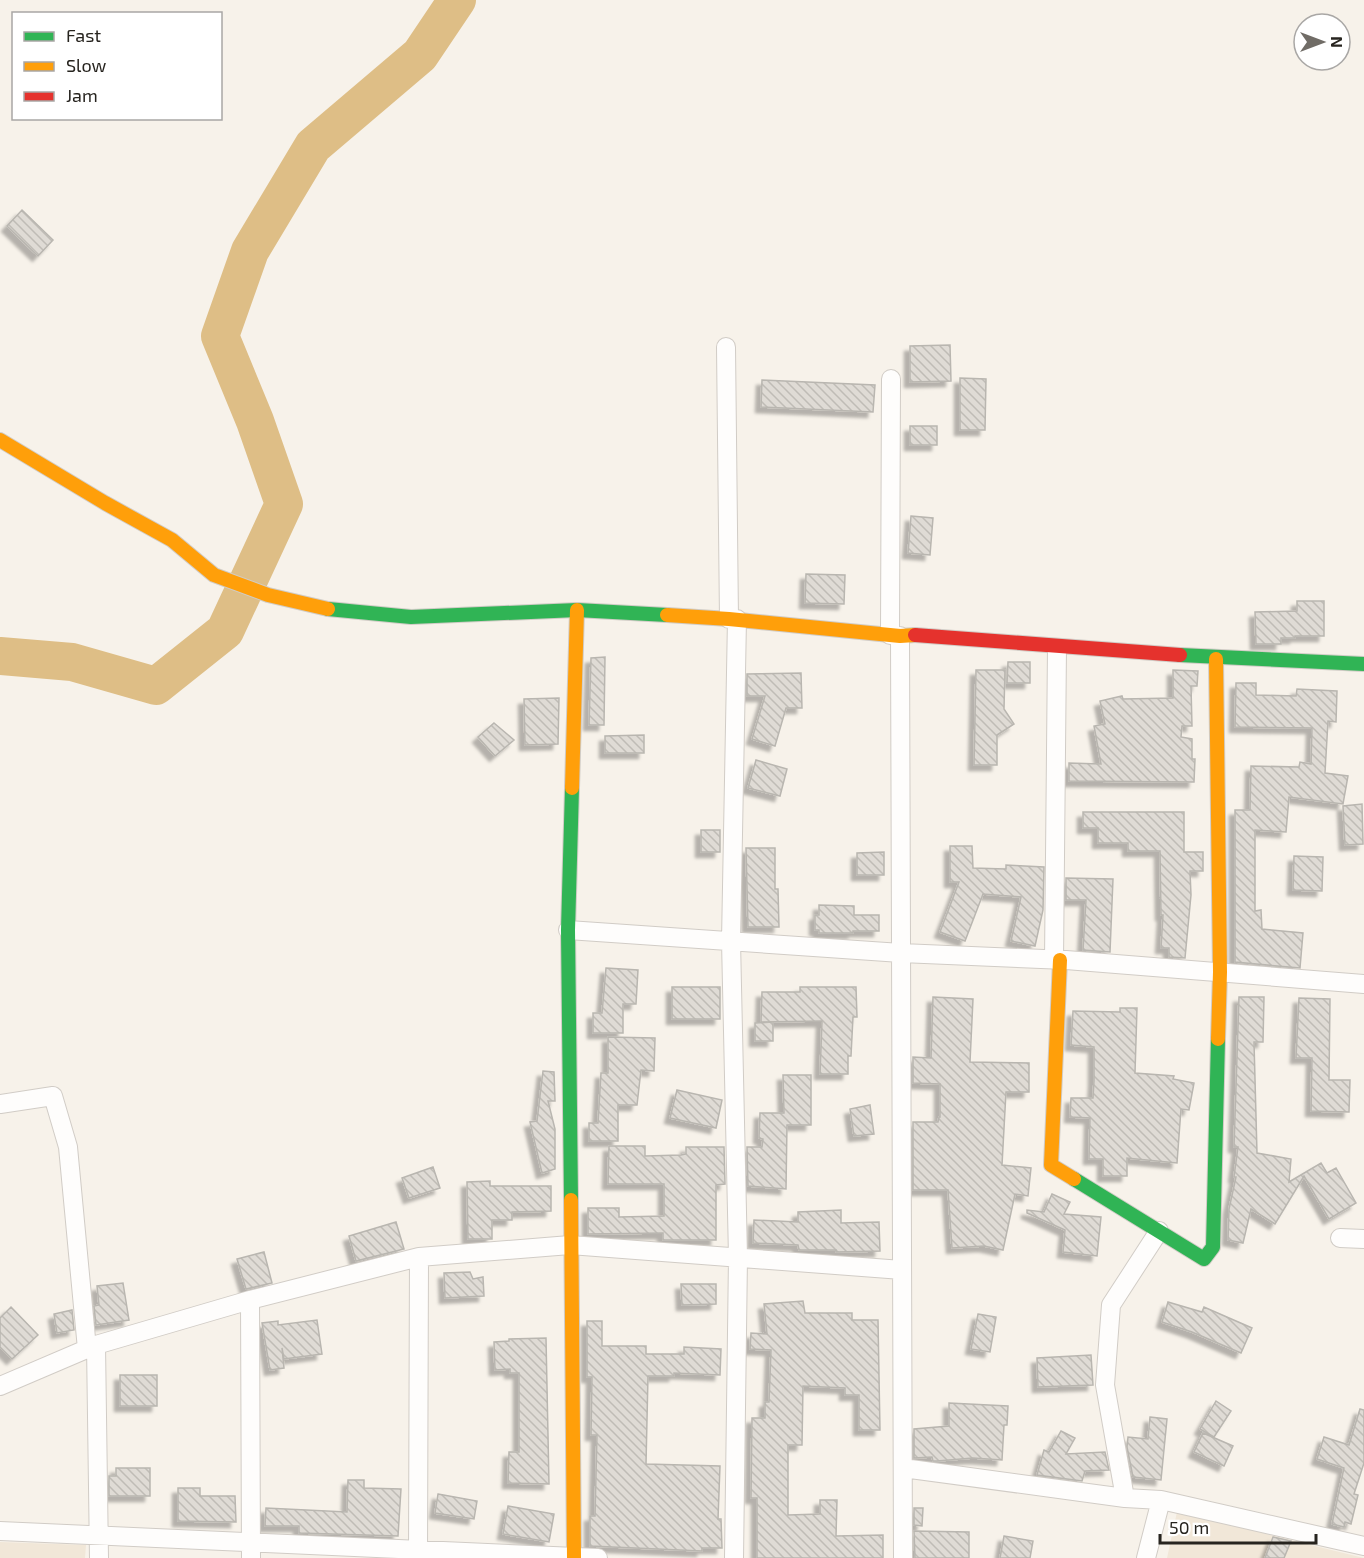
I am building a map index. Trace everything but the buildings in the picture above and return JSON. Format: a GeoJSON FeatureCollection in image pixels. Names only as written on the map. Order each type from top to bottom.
{"type":"FeatureCollection","features":[{"type":"Feature","properties":{"kind":"street"},"geometry":{"type":"LineString","coordinates":[[726,347],[733,619],[731,941],[738,1257],[734,1558]]}},
{"type":"Feature","properties":{"kind":"street"},"geometry":{"type":"LineString","coordinates":[[891,379],[901,953],[903,1558]]}},
{"type":"Feature","properties":{"kind":"street"},"geometry":{"type":"LineString","coordinates":[[0,440],[172,540],[214,575],[268,595],[322,608],[411,617],[577,610],[733,619],[895,636],[917,635],[1216,659],[1364,664]]}},
{"type":"Feature","properties":{"kind":"street"},"geometry":{"type":"LineString","coordinates":[[574,1557],[568,930],[577,610]]}},
{"type":"Feature","properties":{"kind":"street"},"geometry":{"type":"LineString","coordinates":[[1057,648],[1057,960],[1051,1164],[1204,1259],[1213,1247],[1220,972],[1216,659]]}},
{"type":"Feature","properties":{"kind":"street"},"geometry":{"type":"LineString","coordinates":[[568,930],[901,953],[1057,960],[1364,984]]}},
{"type":"Feature","properties":{"kind":"street"},"geometry":{"type":"LineString","coordinates":[[0,1104],[53,1096],[68,1147],[91,1347],[99,1558]]}},
{"type":"Feature","properties":{"kind":"street"},"geometry":{"type":"LineString","coordinates":[[1125,1498],[1105,1385],[1111,1305],[1159,1231]]}},
{"type":"Feature","properties":{"kind":"street"},"geometry":{"type":"LineString","coordinates":[[1340,1238],[1364,1239]]}},
{"type":"Feature","properties":{"kind":"street"},"geometry":{"type":"LineString","coordinates":[[0,1386],[91,1347],[250,1300],[419,1257],[570,1245],[902,1270]]}},
{"type":"Feature","properties":{"kind":"street"},"geometry":{"type":"LineString","coordinates":[[418,1553],[419,1257]]}},
{"type":"Feature","properties":{"kind":"street"},"geometry":{"type":"LineString","coordinates":[[250,1300],[251,1550]]}},
{"type":"Feature","properties":{"kind":"street"},"geometry":{"type":"LineString","coordinates":[[903,1468],[1125,1498],[1161,1500],[1364,1546]]}},
{"type":"Feature","properties":{"kind":"street"},"geometry":{"type":"LineString","coordinates":[[1146,1558],[1161,1500]]}},
{"type":"Feature","properties":{"kind":"street"},"geometry":{"type":"LineString","coordinates":[[0,1531],[99,1535],[251,1550],[598,1558]]}},
{"type":"Feature","properties":{"kind":"shaded area"},"geometry":{"type":"Polygon","coordinates":[[[1177,1512],[1364,1558],[1167,1558],[1177,1512]]]}},
{"type":"Feature","properties":{"kind":"shaded area"},"geometry":{"type":"Polygon","coordinates":[[[0,1542],[86,1545],[85,1558],[0,1558],[0,1542]]]}},
{"type":"Feature","properties":{"kind":"waterway"},"geometry":{"type":"LineString","coordinates":[[0,656],[72,662],[156,686],[225,631],[284,504],[255,421],[220,336],[250,251],[313,146],[420,55],[457,0]]}},
{"type":"Feature","properties":{"kind":"traffic: fast"},"geometry":{"type":"LineString","coordinates":[[328,609],[411,617],[577,610],[667,615]]}},
{"type":"Feature","properties":{"kind":"traffic: fast"},"geometry":{"type":"LineString","coordinates":[[1180,655],[1364,664]]}},
{"type":"Feature","properties":{"kind":"traffic: fast"},"geometry":{"type":"LineString","coordinates":[[571,1200],[568,930],[572,788]]}},
{"type":"Feature","properties":{"kind":"traffic: fast"},"geometry":{"type":"LineString","coordinates":[[1074,1179],[1204,1259],[1213,1247],[1218,1039]]}},
{"type":"Feature","properties":{"kind":"traffic: slow"},"geometry":{"type":"LineString","coordinates":[[0,440],[172,540],[214,575],[268,595],[328,609]]}},
{"type":"Feature","properties":{"kind":"traffic: slow"},"geometry":{"type":"LineString","coordinates":[[572,788],[577,610]]}},
{"type":"Feature","properties":{"kind":"traffic: slow"},"geometry":{"type":"LineString","coordinates":[[667,615],[900,636],[915,635]]}},
{"type":"Feature","properties":{"kind":"traffic: slow"},"geometry":{"type":"LineString","coordinates":[[1216,659],[1220,972],[1218,1039]]}},
{"type":"Feature","properties":{"kind":"traffic: slow"},"geometry":{"type":"LineString","coordinates":[[1060,960],[1051,1165],[1074,1179]]}},
{"type":"Feature","properties":{"kind":"traffic: slow"},"geometry":{"type":"LineString","coordinates":[[571,1200],[574,1558]]}},
{"type":"Feature","properties":{"kind":"traffic: jam"},"geometry":{"type":"LineString","coordinates":[[915,635],[1180,655]]}}]}
